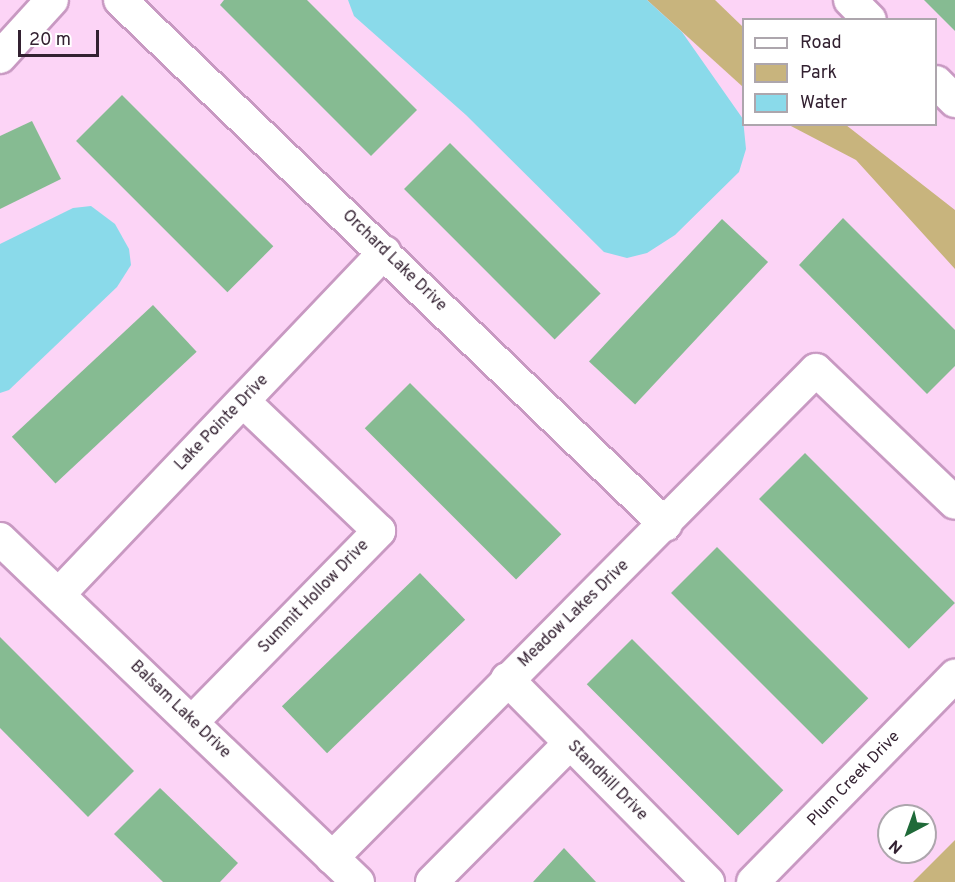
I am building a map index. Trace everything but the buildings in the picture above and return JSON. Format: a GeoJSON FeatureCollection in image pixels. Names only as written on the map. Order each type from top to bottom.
{"type":"FeatureCollection","features":[{"type":"Feature","properties":{"kind":"street"},"geometry":{"type":"LineString","coordinates":[[0,57],[52,0]]}},
{"type":"Feature","properties":{"kind":"street","name":"Orchard Lake Drive"},"geometry":{"type":"LineString","coordinates":[[120,0],[385,252],[666,525]]}},
{"type":"Feature","properties":{"kind":"street"},"geometry":{"type":"LineString","coordinates":[[850,0],[868,18]]}},
{"type":"Feature","properties":{"kind":"street"},"geometry":{"type":"LineString","coordinates":[[937,83],[955,101]]}},
{"type":"Feature","properties":{"kind":"street","name":"Lake Pointe Drive"},"geometry":{"type":"LineString","coordinates":[[59,594],[385,252]]}},
{"type":"Feature","properties":{"kind":"street","name":"Meadow Lakes Drive"},"geometry":{"type":"LineString","coordinates":[[332,858],[507,680],[666,525],[816,370],[955,503]]}},
{"type":"Feature","properties":{"kind":"street","name":"Summit Hollow Drive"},"geometry":{"type":"LineString","coordinates":[[192,721],[379,531],[243,401]]}},
{"type":"Feature","properties":{"kind":"street","name":"Balsam Lake Drive"},"geometry":{"type":"LineString","coordinates":[[0,539],[358,882]]}},
{"type":"Feature","properties":{"kind":"street","name":"Plum Creek Drive"},"geometry":{"type":"LineString","coordinates":[[753,882],[955,676]]}},
{"type":"Feature","properties":{"kind":"street","name":"Standhill Drive"},"geometry":{"type":"LineString","coordinates":[[507,680],[708,882]]}},
{"type":"Feature","properties":{"kind":"street"},"geometry":{"type":"LineString","coordinates":[[432,882],[570,743]]}},
{"type":"Feature","properties":{"kind":"green space"},"geometry":{"type":"Polygon","coordinates":[[[647,0],[715,0],[742,26],[742,86],[647,0]]]}},
{"type":"Feature","properties":{"kind":"green space"},"geometry":{"type":"Polygon","coordinates":[[[791,126],[847,126],[955,210],[955,269],[856,160],[791,126]]]}},
{"type":"Feature","properties":{"kind":"green space"},"geometry":{"type":"Polygon","coordinates":[[[955,840],[955,882],[913,882],[931,864],[937,864],[937,858],[955,840]]]}},
{"type":"Feature","properties":{"kind":"water"},"geometry":{"type":"Polygon","coordinates":[[[348,0],[647,0],[682,32],[742,118],[746,149],[739,172],[675,235],[647,253],[627,258],[604,252],[466,115],[354,16],[348,0]]]}},
{"type":"Feature","properties":{"kind":"water"},"geometry":{"type":"Polygon","coordinates":[[[91,206],[115,224],[129,249],[131,265],[117,287],[9,390],[0,393],[0,244],[73,208],[91,206]]]}}]}
